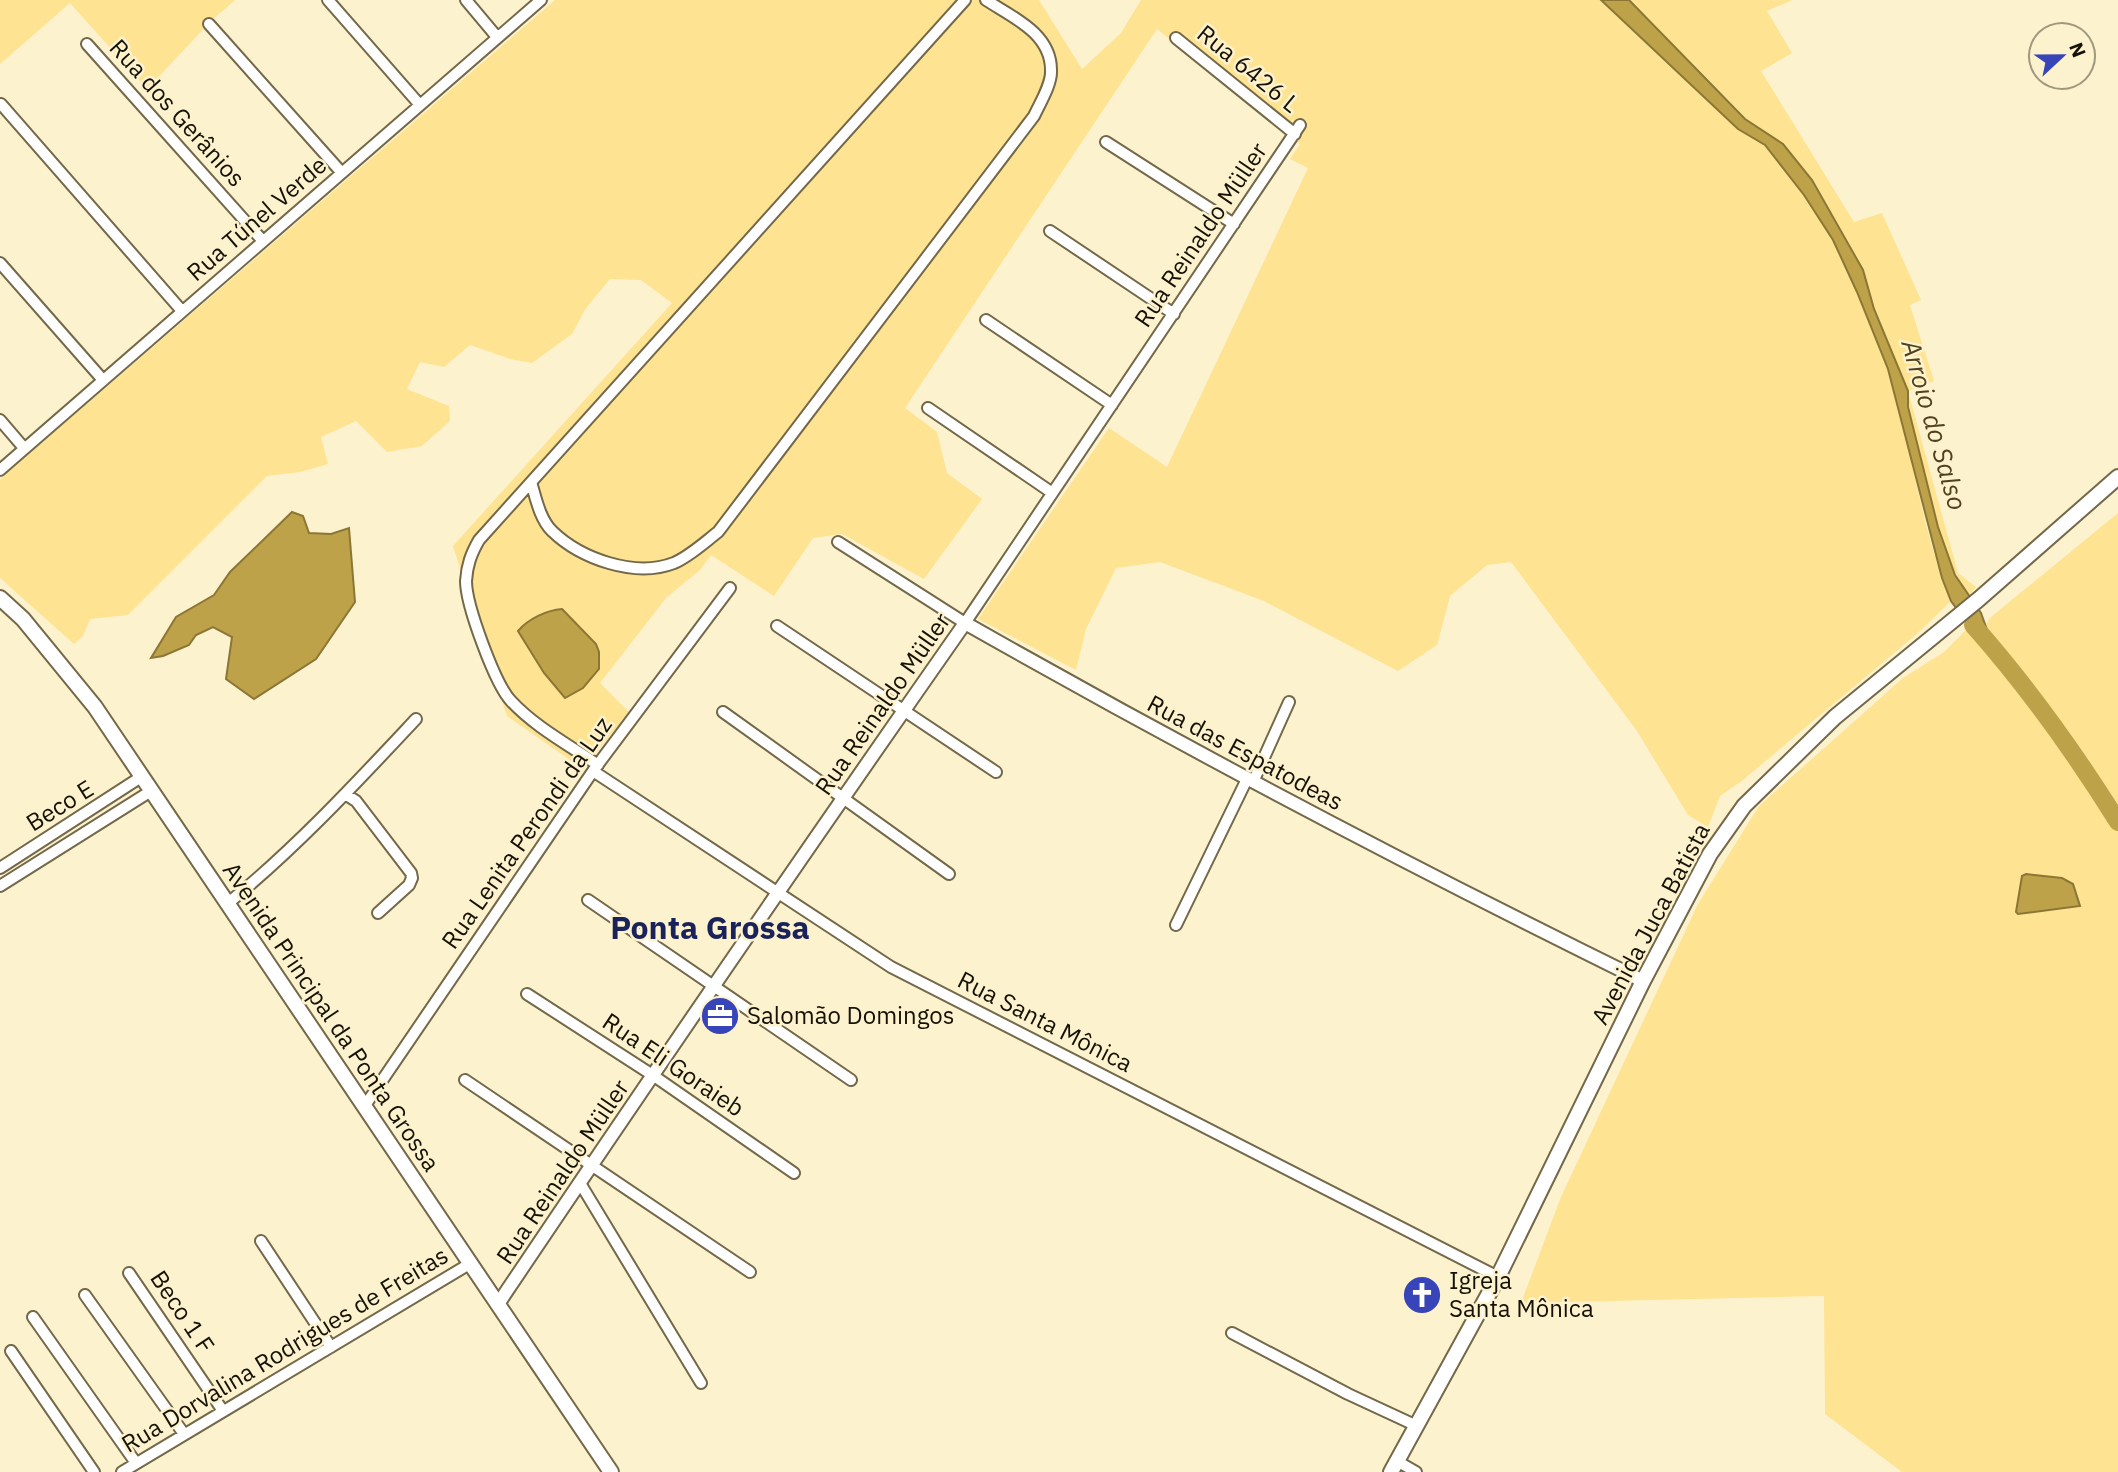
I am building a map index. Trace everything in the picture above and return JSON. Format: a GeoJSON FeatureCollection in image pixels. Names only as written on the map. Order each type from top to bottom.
{"type":"FeatureCollection","features":[{"type":"Feature","properties":{"kind":"main road","name":"Avenida Juca Batista"},"geometry":{"type":"LineString","coordinates":[[1394,1466],[1498,1277],[1643,981],[1710,854],[1744,806],[1835,717],[1979,599],[2118,477]]}},
{"type":"Feature","properties":{"kind":"main road","name":"Avenida Principal da Ponta Grossa"},"geometry":{"type":"LineString","coordinates":[[0,598],[23,619],[95,707],[611,1472]]}},
{"type":"Feature","properties":{"kind":"street"},"geometry":{"type":"LineString","coordinates":[[328,0],[420,105]]}},
{"type":"Feature","properties":{"kind":"street"},"geometry":{"type":"LineString","coordinates":[[466,0],[497,37]]}},
{"type":"Feature","properties":{"kind":"street","name":"Rua Túnel Verde"},"geometry":{"type":"LineString","coordinates":[[0,470],[541,0]]}},
{"type":"Feature","properties":{"kind":"street","name":"Rua Santa Mônica"},"geometry":{"type":"LineString","coordinates":[[965,0],[478,540],[469,556],[466,584],[473,614],[497,677],[508,698],[521,712],[595,768],[891,967],[1498,1277]]}},
{"type":"Feature","properties":{"kind":"street"},"geometry":{"type":"LineString","coordinates":[[531,482],[541,515],[552,531],[590,555],[631,568],[654,567],[674,562],[718,532],[1034,116],[1052,70],[1045,45],[1031,29],[986,0]]}},
{"type":"Feature","properties":{"kind":"street"},"geometry":{"type":"LineString","coordinates":[[209,24],[342,173]]}},
{"type":"Feature","properties":{"kind":"street","name":"Rua 6426 L"},"geometry":{"type":"LineString","coordinates":[[1176,38],[1297,130]]}},
{"type":"Feature","properties":{"kind":"street","name":"Rua dos Gerânios"},"geometry":{"type":"LineString","coordinates":[[88,44],[263,241]]}},
{"type":"Feature","properties":{"kind":"street"},"geometry":{"type":"LineString","coordinates":[[1,104],[182,311]]}},
{"type":"Feature","properties":{"kind":"street","name":"Rua Reinaldo Müller"},"geometry":{"type":"LineString","coordinates":[[498,1304],[776,891],[965,623],[1297,130]]}},
{"type":"Feature","properties":{"kind":"street"},"geometry":{"type":"LineString","coordinates":[[1106,142],[1234,224]]}},
{"type":"Feature","properties":{"kind":"street"},"geometry":{"type":"LineString","coordinates":[[1050,231],[1174,314]]}},
{"type":"Feature","properties":{"kind":"street"},"geometry":{"type":"LineString","coordinates":[[0,262],[103,380]]}},
{"type":"Feature","properties":{"kind":"street"},"geometry":{"type":"LineString","coordinates":[[986,320],[1112,405]]}},
{"type":"Feature","properties":{"kind":"street"},"geometry":{"type":"LineString","coordinates":[[928,408],[1051,492]]}},
{"type":"Feature","properties":{"kind":"street"},"geometry":{"type":"LineString","coordinates":[[0,420],[24,449]]}},
{"type":"Feature","properties":{"kind":"street","name":"Rua das Espatodeas"},"geometry":{"type":"LineString","coordinates":[[838,542],[965,623],[1116,709],[1456,888],[1643,981]]}},
{"type":"Feature","properties":{"kind":"street","name":"Rua Lenita Perondi da Luz"},"geometry":{"type":"LineString","coordinates":[[364,1107],[595,768],[730,588]]}},
{"type":"Feature","properties":{"kind":"street"},"geometry":{"type":"LineString","coordinates":[[777,626],[996,772]]}},
{"type":"Feature","properties":{"kind":"street"},"geometry":{"type":"LineString","coordinates":[[1176,925],[1289,702]]}},
{"type":"Feature","properties":{"kind":"street"},"geometry":{"type":"LineString","coordinates":[[723,712],[948,874]]}},
{"type":"Feature","properties":{"kind":"street"},"geometry":{"type":"LineString","coordinates":[[227,904],[257,879],[345,794],[416,719]]}},
{"type":"Feature","properties":{"kind":"street","name":"Beco E"},"geometry":{"type":"LineString","coordinates":[[0,868],[141,777]]}},
{"type":"Feature","properties":{"kind":"street"},"geometry":{"type":"LineString","coordinates":[[0,886],[151,791]]}},
{"type":"Feature","properties":{"kind":"street"},"geometry":{"type":"LineString","coordinates":[[345,794],[356,801],[411,873],[409,885],[378,914]]}},
{"type":"Feature","properties":{"kind":"street"},"geometry":{"type":"LineString","coordinates":[[588,900],[851,1080]]}},
{"type":"Feature","properties":{"kind":"street","name":"Rua Eli Goraieb"},"geometry":{"type":"LineString","coordinates":[[527,994],[654,1076],[794,1173]]}},
{"type":"Feature","properties":{"kind":"street"},"geometry":{"type":"LineString","coordinates":[[464,1080],[750,1272]]}},
{"type":"Feature","properties":{"kind":"street"},"geometry":{"type":"LineString","coordinates":[[580,1183],[701,1383]]}},
{"type":"Feature","properties":{"kind":"street"},"geometry":{"type":"LineString","coordinates":[[261,1241],[331,1347]]}},
{"type":"Feature","properties":{"kind":"street","name":"Rua Dorvalina Rodrigues de Freitas"},"geometry":{"type":"LineString","coordinates":[[122,1472],[471,1264]]}},
{"type":"Feature","properties":{"kind":"street","name":"Beco 1 F"},"geometry":{"type":"LineString","coordinates":[[129,1273],[223,1410]]}},
{"type":"Feature","properties":{"kind":"street"},"geometry":{"type":"LineString","coordinates":[[85,1296],[184,1434]]}},
{"type":"Feature","properties":{"kind":"street"},"geometry":{"type":"LineString","coordinates":[[33,1317],[136,1463]]}},
{"type":"Feature","properties":{"kind":"street"},"geometry":{"type":"LineString","coordinates":[[1232,1333],[1417,1426]]}},
{"type":"Feature","properties":{"kind":"street"},"geometry":{"type":"LineString","coordinates":[[11,1351],[94,1472]]}},
{"type":"Feature","properties":{"kind":"street"},"geometry":{"type":"LineString","coordinates":[[1394,1466],[1416,1472]]}},
{"type":"Feature","properties":{"kind":"shaded area"},"geometry":{"type":"Polygon","coordinates":[[[0,0],[235,0],[212,20],[147,89],[70,3],[0,64],[0,0]]]}},
{"type":"Feature","properties":{"kind":"shaded area"},"geometry":{"type":"Polygon","coordinates":[[[555,0],[1039,0],[1082,69],[1121,33],[1141,0],[1601,0],[1738,129],[1773,153],[1828,233],[1857,290],[1882,349],[1931,544],[1951,601],[1918,633],[1743,780],[1720,796],[1708,827],[1688,815],[1637,731],[1511,562],[1487,565],[1450,596],[1437,645],[1398,671],[1264,601],[1160,562],[1116,568],[1086,629],[1076,670],[978,619],[1109,428],[1167,467],[1308,168],[1290,159],[1300,144],[1157,29],[905,408],[937,432],[947,473],[982,499],[924,579],[842,534],[813,538],[774,596],[711,555],[700,570],[666,598],[600,683],[629,712],[583,769],[507,716],[453,546],[672,303],[641,280],[610,279],[586,308],[572,334],[532,363],[510,359],[470,345],[444,367],[420,362],[407,389],[449,406],[450,421],[422,446],[387,452],[356,421],[321,437],[328,464],[300,472],[267,476],[128,615],[90,619],[83,636],[74,644],[0,578],[0,479],[555,0]]]}},
{"type":"Feature","properties":{"kind":"shaded area"},"geometry":{"type":"Polygon","coordinates":[[[1601,0],[1629,0],[1745,119],[1783,144],[1812,180],[1863,270],[1874,309],[1908,391],[1908,407],[1938,527],[1955,575],[1981,613],[1991,641],[1980,641],[1951,601],[1942,578],[1888,369],[1833,240],[1804,195],[1765,145],[1738,129],[1601,0]]]}},
{"type":"Feature","properties":{"kind":"shaded area"},"geometry":{"type":"Polygon","coordinates":[[[1629,0],[1792,0],[1767,11],[1792,53],[1761,71],[1854,222],[1882,213],[1921,300],[1910,305],[1934,381],[1908,391],[1874,309],[1863,270],[1812,180],[1783,144],[1745,119],[1629,0]]]}},
{"type":"Feature","properties":{"kind":"shaded area"},"geometry":{"type":"Polygon","coordinates":[[[1908,391],[1958,573],[1976,587],[1969,595],[1946,553],[1930,505],[1908,407],[1908,391]]]}},
{"type":"Feature","properties":{"kind":"shaded area"},"geometry":{"type":"Polygon","coordinates":[[[292,512],[303,516],[309,533],[331,534],[349,528],[355,602],[316,659],[254,699],[226,679],[232,637],[213,627],[196,635],[189,645],[151,658],[176,617],[214,595],[230,572],[292,512]]]}},
{"type":"Feature","properties":{"kind":"shaded area"},"geometry":{"type":"Polygon","coordinates":[[[2118,513],[2118,1472],[1902,1472],[1825,1414],[1824,1296],[1521,1303],[1561,1197],[1698,904],[1759,806],[1903,678],[1944,652],[1969,627],[1979,641],[1991,641],[1986,624],[1991,617],[2118,513]],[[2026,874],[2018,914],[2079,906],[2073,883],[2061,878],[2026,874]]]}},
{"type":"Feature","properties":{"kind":"shaded area"},"geometry":{"type":"Polygon","coordinates":[[[562,609],[596,644],[599,652],[599,669],[583,688],[565,698],[544,673],[518,631],[538,616],[562,609]]]}},
{"type":"Feature","properties":{"kind":"shaded area"},"geometry":{"type":"Polygon","coordinates":[[[2026,874],[2062,878],[2073,884],[2080,906],[2018,914],[2016,912],[2022,876],[2026,874]]]}},
{"type":"Feature","properties":{"kind":"waterway","name":"Arroio do Salso"},"geometry":{"type":"LineString","coordinates":[[1973,625],[2050,720],[2118,822]]}},
{"type":"Feature","properties":{"kind":"place","name":"Salomão Domingos"},"geometry":{"type":"Point","coordinates":[720,1016]}},
{"type":"Feature","properties":{"kind":"place","name":"Igreja Santa Mônica"},"geometry":{"type":"Point","coordinates":[1422,1295]}},
{"type":"Feature","properties":{"kind":"district","name":"Ponta Grossa"},"geometry":{"type":"Point","coordinates":[710,928]}}]}
